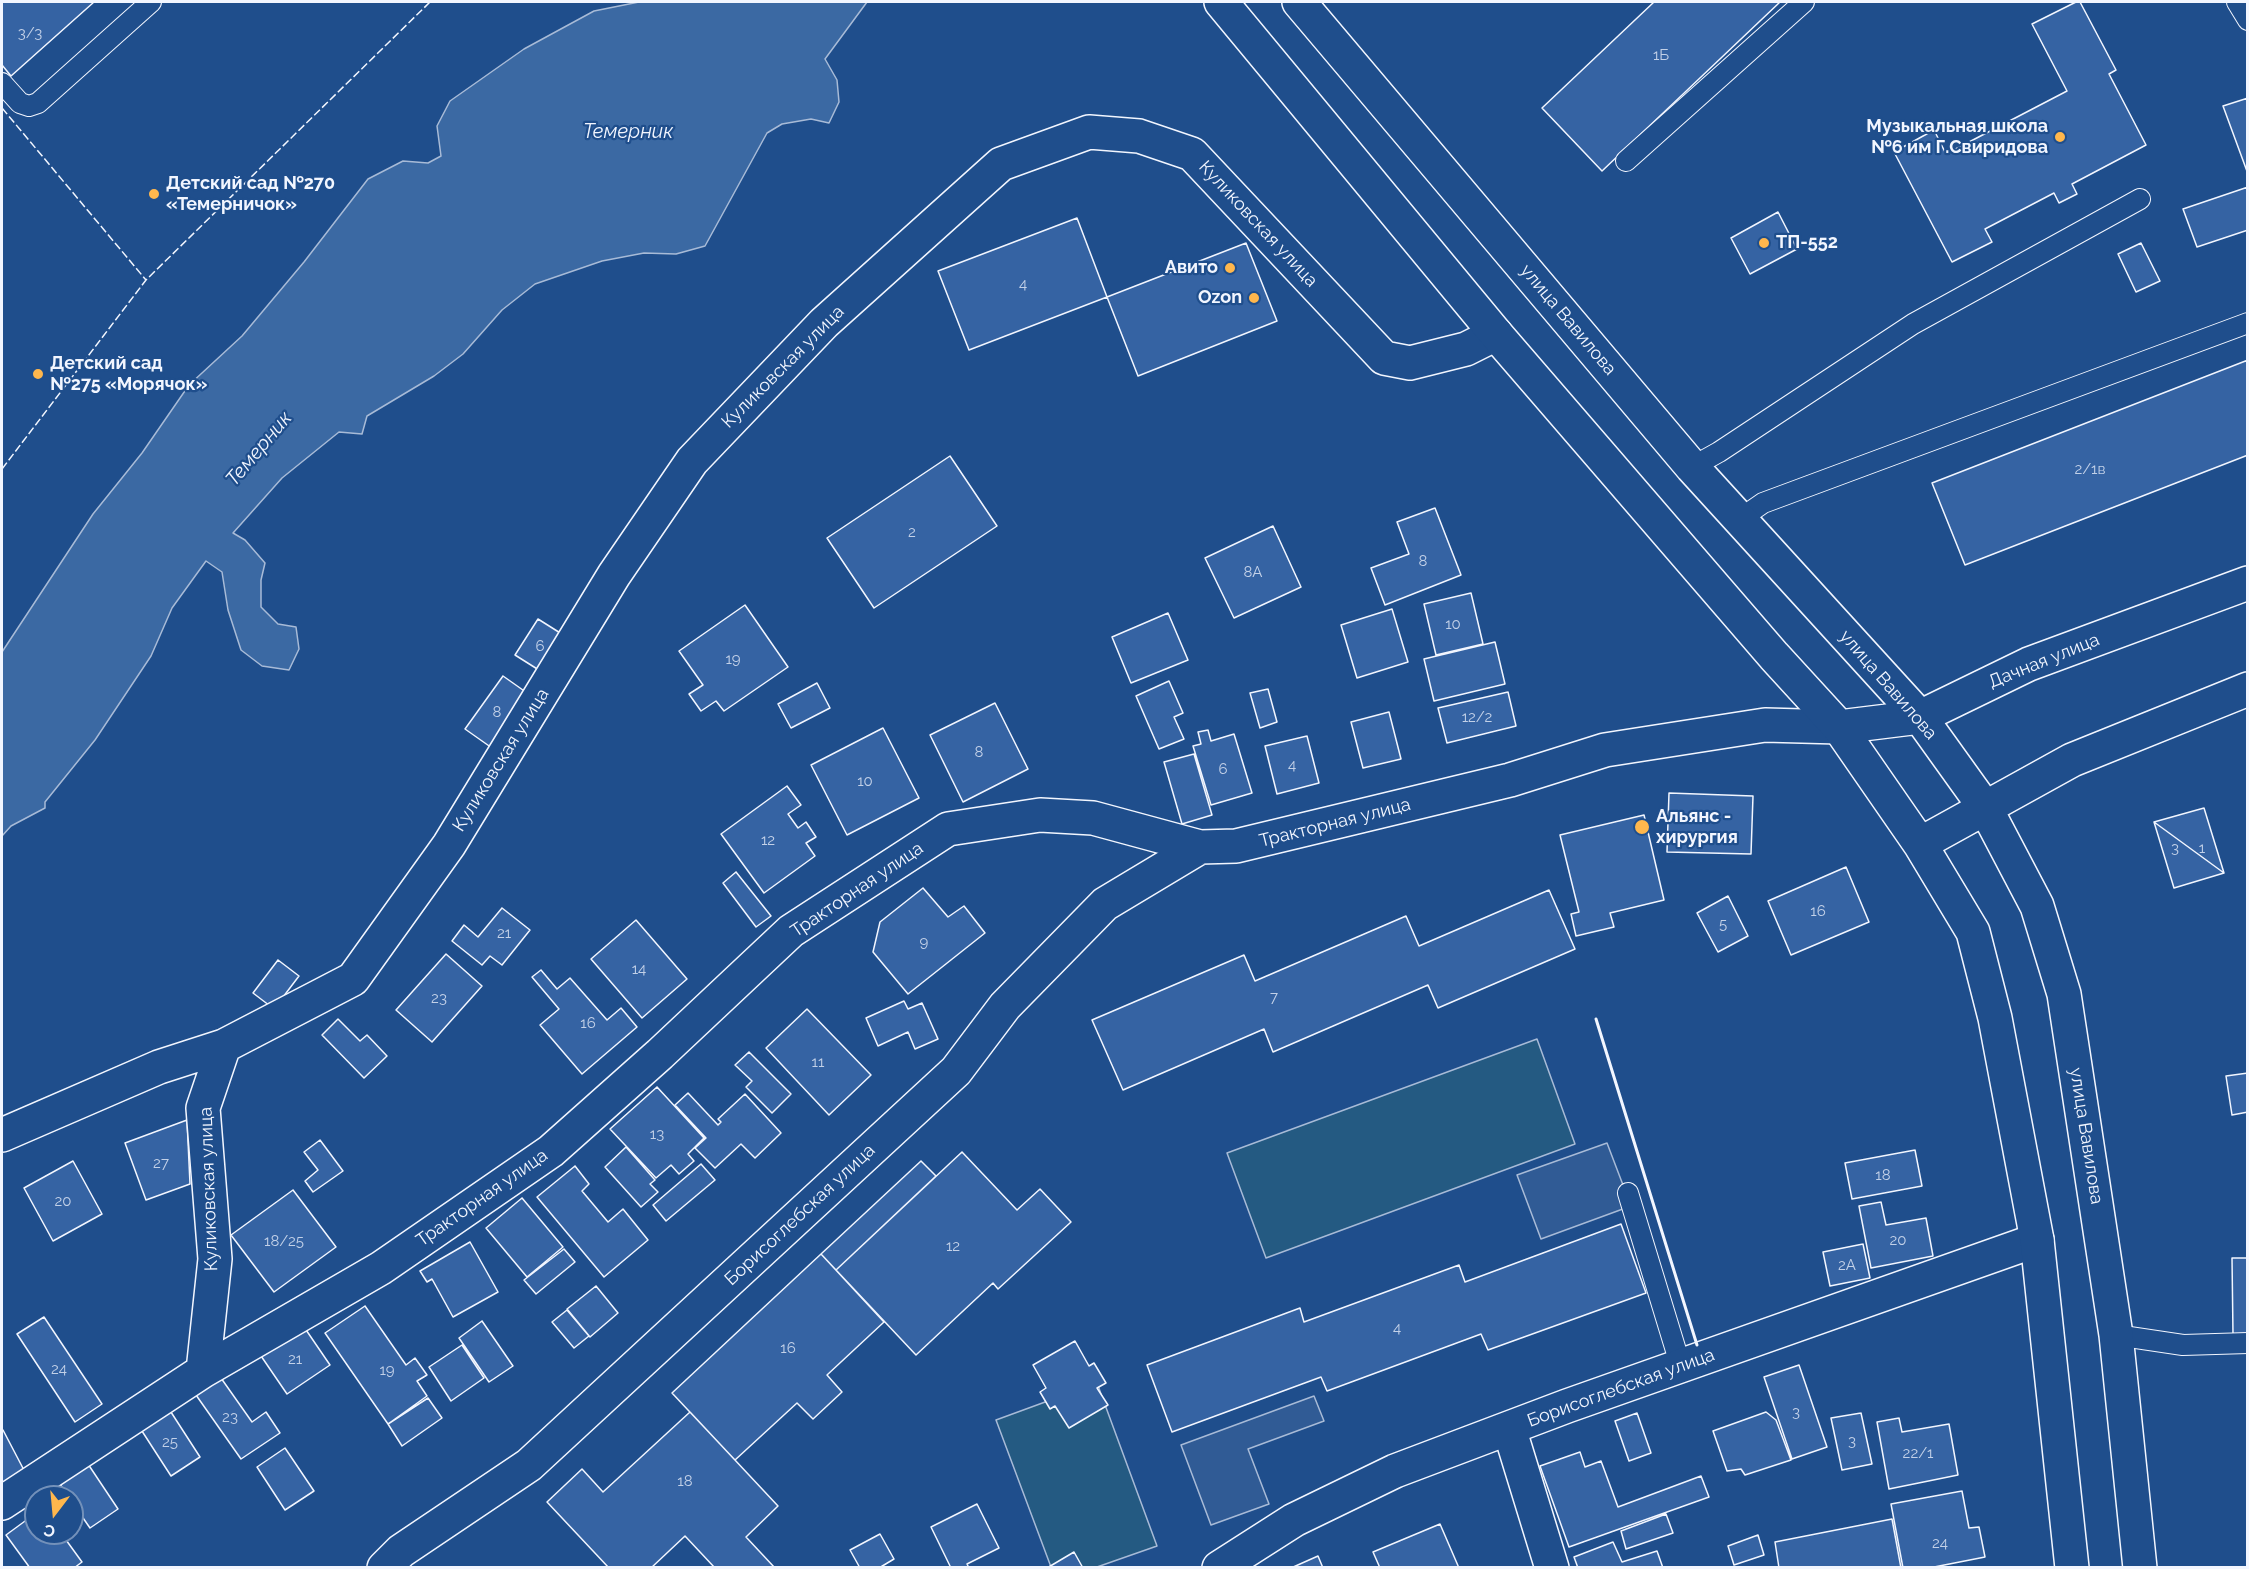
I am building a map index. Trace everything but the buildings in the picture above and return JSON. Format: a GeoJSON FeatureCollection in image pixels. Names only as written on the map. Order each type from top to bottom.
{"type":"FeatureCollection","features":[{"type":"Feature","properties":{"kind":"street","name":"улица Вавилова"},"geometry":{"type":"LineString","coordinates":[[1299,2],[1692,466],[1920,717],[1986,809],[2037,906],[2064,994],[2116,1335],[2140,1568]]}},
{"type":"Feature","properties":{"kind":"street"},"geometry":{"type":"LineString","coordinates":[[1230,12],[1496,334],[1768,649],[1839,727],[1920,844],[1973,932],[1995,1018],[2037,1240],[2072,1568]]}},
{"type":"Feature","properties":{"kind":"street","name":"Куликовская улица"},"geometry":{"type":"LineString","coordinates":[[2,1135],[159,1067],[224,1046],[353,979],[449,845],[614,575],[692,461],[824,323],[1001,164],[1089,132],[1139,135],[1192,153],[1384,358],[1410,363],[1466,349],[1496,334]]}},
{"type":"Feature","properties":{"kind":"street","name":"Дачная улица"},"geometry":{"type":"LineString","coordinates":[[1839,727],[1920,717],[2029,664],[2247,583]]}},
{"type":"Feature","properties":{"kind":"street"},"geometry":{"type":"LineString","coordinates":[[1920,844],[2072,760],[2246,688]]}},
{"type":"Feature","properties":{"kind":"street","name":"Тракторная улица"},"geometry":{"type":"LineString","coordinates":[[2,1503],[203,1371],[381,1268],[551,1150],[660,1054],[791,931],[948,829],[1040,815],[1093,818],[1200,847],[1236,846],[1510,780],[1605,750],[1765,724],[1839,727]]}},
{"type":"Feature","properties":{"kind":"street","name":"Борисоглебская улица"},"geometry":{"type":"LineString","coordinates":[[384,1568],[401,1551],[538,1457],[956,1071],[1005,1006],[1105,904],[1200,847]]}},
{"type":"Feature","properties":{"kind":"street","name":"Куликовская улица"},"geometry":{"type":"LineString","coordinates":[[203,1371],[215,1259],[203,1108],[224,1046]]}},
{"type":"Feature","properties":{"kind":"street","name":"Борисоглебская улица"},"geometry":{"type":"LineString","coordinates":[[1219,1568],[1294,1520],[1385,1476],[1509,1428],[2037,1240]]}},
{"type":"Feature","properties":{"kind":"street"},"geometry":{"type":"LineString","coordinates":[[1509,1428],[1552,1568]]}},
{"type":"Feature","properties":{"kind":"lane"},"geometry":{"type":"LineString","coordinates":[[2,83],[20,103],[29,106],[38,103],[151,2]]}},
{"type":"Feature","properties":{"kind":"lane"},"geometry":{"type":"LineString","coordinates":[[1626,161],[1804,2]]}},
{"type":"Feature","properties":{"kind":"lane"},"geometry":{"type":"LineString","coordinates":[[2237,2],[2247,20]]}},
{"type":"Feature","properties":{"kind":"lane"},"geometry":{"type":"LineString","coordinates":[[1692,466],[1719,452],[1913,324],[2140,199]]}},
{"type":"Feature","properties":{"kind":"lane"},"geometry":{"type":"LineString","coordinates":[[1740,519],[1763,502],[2247,323]]}},
{"type":"Feature","properties":{"kind":"lane"},"geometry":{"type":"LineString","coordinates":[[1628,1193],[1681,1367]]}},
{"type":"Feature","properties":{"kind":"lane"},"geometry":{"type":"LineString","coordinates":[[2116,1335],[2183,1345],[2247,1342]]}},
{"type":"Feature","properties":{"kind":"shaded area"},"geometry":{"type":"Polygon","coordinates":[[[1537,1039],[1575,1144],[1266,1258],[1227,1153],[1537,1039]]]}},
{"type":"Feature","properties":{"kind":"shaded area"},"geometry":{"type":"Polygon","coordinates":[[[1607,1143],[1631,1206],[1541,1239],[1517,1175],[1607,1143]]]}},
{"type":"Feature","properties":{"kind":"shaded area"},"geometry":{"type":"Polygon","coordinates":[[[1097,1383],[1157,1546],[1097,1567],[1051,1567],[996,1420],[1097,1383]]]}},
{"type":"Feature","properties":{"kind":"shaded area"},"geometry":{"type":"Polygon","coordinates":[[[1314,1396],[1324,1421],[1248,1449],[1269,1504],[1211,1525],[1181,1445],[1314,1396]]]}},
{"type":"Feature","properties":{"kind":"water","name":"Темерник"},"geometry":{"type":"Polygon","coordinates":[[[639,2],[867,2],[825,59],[837,80],[839,102],[829,123],[811,119],[782,124],[767,133],[705,246],[676,254],[644,253],[602,261],[535,284],[502,310],[463,354],[434,376],[367,416],[362,434],[339,432],[282,478],[233,533],[245,540],[265,563],[261,580],[261,607],[278,624],[296,627],[299,649],[289,670],[262,666],[241,650],[228,610],[222,572],[206,561],[172,608],[151,656],[95,740],[45,802],[45,808],[11,826],[2,836],[2,652],[93,514],[142,453],[189,385],[242,336],[304,262],[368,179],[403,161],[428,163],[441,156],[437,126],[450,101],[524,49],[594,11],[639,2]]]}},
{"type":"Feature","properties":{"kind":"fence"},"geometry":{"type":"LineString","coordinates":[[2,469],[146,280],[430,2]]}},
{"type":"Feature","properties":{"kind":"fence"},"geometry":{"type":"LineString","coordinates":[[2,108],[146,280]]}},
{"type":"Feature","properties":{"kind":"wall"},"geometry":{"type":"LineString","coordinates":[[1596,1019],[1697,1345]]}},
{"type":"Feature","properties":{"kind":"place","name":"Музыкальная школа №6 им Г.Свиридова"},"geometry":{"type":"Point","coordinates":[2060,137]}},
{"type":"Feature","properties":{"kind":"place","name":"Детский сад №270 «Темерничок»"},"geometry":{"type":"Point","coordinates":[154,194]}},
{"type":"Feature","properties":{"kind":"place","name":"ТП-552"},"geometry":{"type":"Point","coordinates":[1764,243]}},
{"type":"Feature","properties":{"kind":"place","name":"Авито"},"geometry":{"type":"Point","coordinates":[1230,268]}},
{"type":"Feature","properties":{"kind":"place","name":"Ozon"},"geometry":{"type":"Point","coordinates":[1254,298]}},
{"type":"Feature","properties":{"kind":"place","name":"Детский сад №275 «Морячок»"},"geometry":{"type":"Point","coordinates":[38,374]}},
{"type":"Feature","properties":{"kind":"place","name":"Альянс - хирургия"},"geometry":{"type":"Point","coordinates":[1642,827]}}]}
